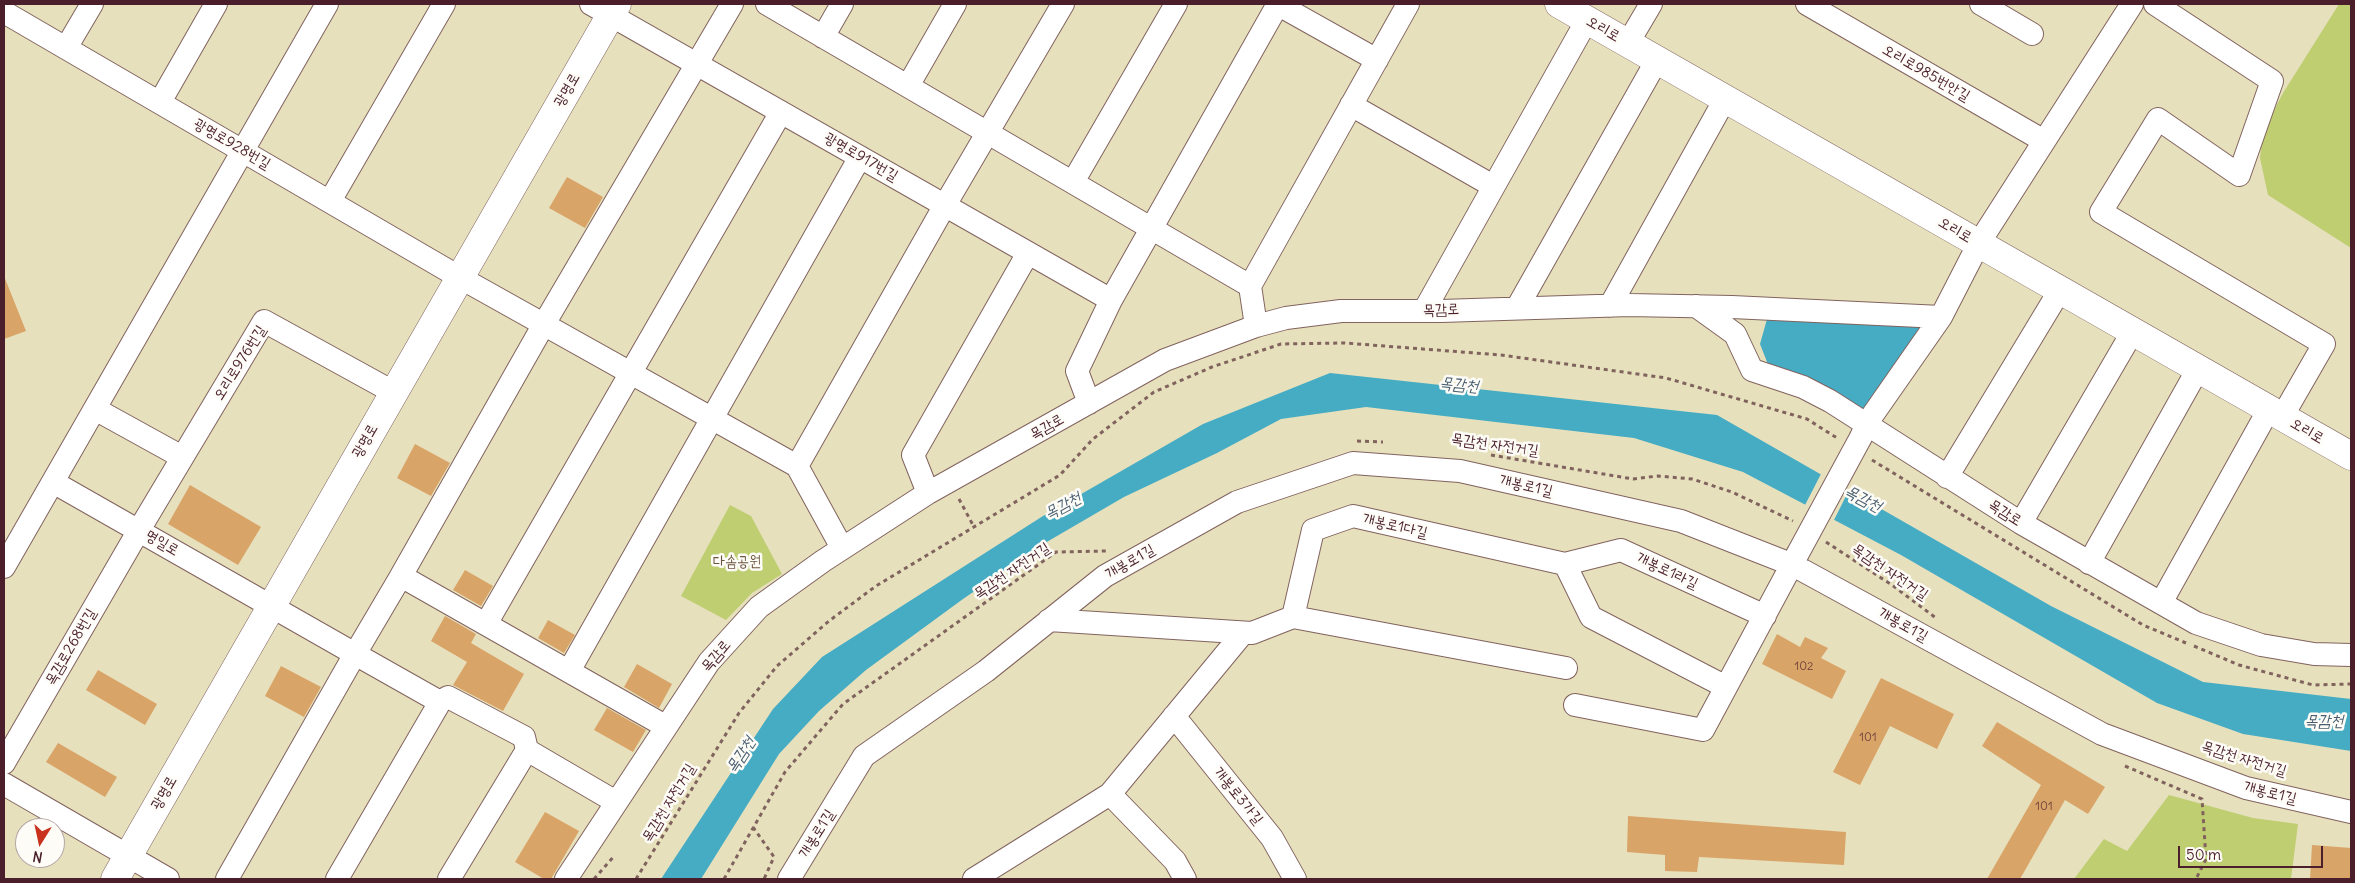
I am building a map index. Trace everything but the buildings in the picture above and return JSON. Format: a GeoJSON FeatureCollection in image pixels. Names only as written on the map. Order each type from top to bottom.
{"type":"FeatureCollection","features":[{"type":"Feature","properties":{"kind":"main road","name":"오리로"},"geometry":{"type":"LineString","coordinates":[[1558,4],[2351,456]]}},
{"type":"Feature","properties":{"kind":"main road","name":"광명로"},"geometry":{"type":"LineString","coordinates":[[121,868],[460,277],[606,8]]}},
{"type":"Feature","properties":{"kind":"street"},"geometry":{"type":"LineString","coordinates":[[66,48],[92,4]]}},
{"type":"Feature","properties":{"kind":"street"},"geometry":{"type":"LineString","coordinates":[[160,102],[216,4]]}},
{"type":"Feature","properties":{"kind":"street"},"geometry":{"type":"LineString","coordinates":[[4,567],[327,4]]}},
{"type":"Feature","properties":{"kind":"street"},"geometry":{"type":"LineString","coordinates":[[330,201],[444,4]]}},
{"type":"Feature","properties":{"kind":"street"},"geometry":{"type":"LineString","coordinates":[[227,879],[544,324],[732,4]]}},
{"type":"Feature","properties":{"kind":"street"},"geometry":{"type":"LineString","coordinates":[[767,4],[1250,286]]}},
{"type":"Feature","properties":{"kind":"street"},"geometry":{"type":"LineString","coordinates":[[823,37],[842,4]]}},
{"type":"Feature","properties":{"kind":"street"},"geometry":{"type":"LineString","coordinates":[[908,86],[955,4]]}},
{"type":"Feature","properties":{"kind":"street"},"geometry":{"type":"LineString","coordinates":[[842,548],[797,466],[945,205],[1063,4]]}},
{"type":"Feature","properties":{"kind":"street"},"geometry":{"type":"LineString","coordinates":[[1072,182],[1176,4]]}},
{"type":"Feature","properties":{"kind":"street"},"geometry":{"type":"LineString","coordinates":[[1089,403],[1077,370],[1111,300],[1278,4],[1377,60]]}},
{"type":"Feature","properties":{"kind":"street"},"geometry":{"type":"LineString","coordinates":[[1256,326],[1250,286],[1408,4]]}},
{"type":"Feature","properties":{"kind":"street"},"geometry":{"type":"LineString","coordinates":[[1628,43],[1650,4]]}},
{"type":"Feature","properties":{"kind":"street","name":"오리로985번안길"},"geometry":{"type":"LineString","coordinates":[[1807,4],[2044,141]]}},
{"type":"Feature","properties":{"kind":"street"},"geometry":{"type":"LineString","coordinates":[[1981,4],[2032,34]]}},
{"type":"Feature","properties":{"kind":"street"},"geometry":{"type":"LineString","coordinates":[[1575,705],[1703,730],[1864,430],[1941,317],[1979,243],[2132,4]]}},
{"type":"Feature","properties":{"kind":"street"},"geometry":{"type":"LineString","coordinates":[[2155,4],[2272,81],[2239,175],[2158,119],[2101,212],[2324,344],[2276,413],[2161,603]]}},
{"type":"Feature","properties":{"kind":"street","name":"광명로917번길"},"geometry":{"type":"LineString","coordinates":[[606,8],[697,64],[1111,300]]}},
{"type":"Feature","properties":{"kind":"street","name":"광명로928번길"},"geometry":{"type":"LineString","coordinates":[[4,12],[460,277],[797,466]]}},
{"type":"Feature","properties":{"kind":"street"},"geometry":{"type":"LineString","coordinates":[[1424,311],[1587,20]]}},
{"type":"Feature","properties":{"kind":"street"},"geometry":{"type":"LineString","coordinates":[[1517,308],[1657,60]]}},
{"type":"Feature","properties":{"kind":"street"},"geometry":{"type":"LineString","coordinates":[[1610,306],[1725,99]]}},
{"type":"Feature","properties":{"kind":"street"},"geometry":{"type":"LineString","coordinates":[[1351,105],[1493,186]]}},
{"type":"Feature","properties":{"kind":"street"},"geometry":{"type":"LineString","coordinates":[[486,624],[781,112]]}},
{"type":"Feature","properties":{"kind":"street"},"geometry":{"type":"LineString","coordinates":[[569,671],[860,157]]}},
{"type":"Feature","properties":{"kind":"street"},"geometry":{"type":"LineString","coordinates":[[928,493],[913,455],[1028,253]]}},
{"type":"Feature","properties":{"kind":"street"},"geometry":{"type":"LineString","coordinates":[[1947,477],[2060,290]]}},
{"type":"Feature","properties":{"kind":"street","name":"목감로"},"geometry":{"type":"LineString","coordinates":[[1696,306],[1735,334],[1752,370],[1803,387],[1864,430],[1947,477],[2089,563],[2196,622],[2261,645],[2314,654],[2351,655]]}},
{"type":"Feature","properties":{"kind":"street","name":"목감로"},"geometry":{"type":"LineString","coordinates":[[566,879],[665,726],[709,662],[759,607],[842,548],[928,493],[950,483],[1165,360],[1256,326],[1286,318],[1341,312],[1696,306],[1941,317]]}},
{"type":"Feature","properties":{"kind":"street","name":"오리로976번길"},"geometry":{"type":"LineString","coordinates":[[139,530],[264,320],[393,392]]}},
{"type":"Feature","properties":{"kind":"street"},"geometry":{"type":"LineString","coordinates":[[2021,523],[2133,331]]}},
{"type":"Feature","properties":{"kind":"street"},"geometry":{"type":"LineString","coordinates":[[2089,563],[2198,368]]}},
{"type":"Feature","properties":{"kind":"street"},"geometry":{"type":"LineString","coordinates":[[95,409],[182,457]]}},
{"type":"Feature","properties":{"kind":"street","name":"개봉로1길"},"geometry":{"type":"LineString","coordinates":[[789,879],[864,756],[986,672],[1105,576],[1237,502],[1353,463],[1460,471],[1682,521],[1795,560],[2102,734],[2246,788],[2351,812]]}},
{"type":"Feature","properties":{"kind":"street","name":"명일로"},"geometry":{"type":"LineString","coordinates":[[53,482],[440,702]]}},
{"type":"Feature","properties":{"kind":"street","name":"개봉로1다길"},"geometry":{"type":"LineString","coordinates":[[1294,617],[1313,530],[1353,516],[1565,564]]}},
{"type":"Feature","properties":{"kind":"street","name":"목감로268번길"},"geometry":{"type":"LineString","coordinates":[[4,763],[139,530]]}},
{"type":"Feature","properties":{"kind":"street","name":"개봉로1라길"},"geometry":{"type":"LineString","coordinates":[[1565,564],[1621,550],[1765,616]]}},
{"type":"Feature","properties":{"kind":"street"},"geometry":{"type":"LineString","coordinates":[[1565,564],[1591,617],[1726,686]]}},
{"type":"Feature","properties":{"kind":"street"},"geometry":{"type":"LineString","coordinates":[[401,576],[665,726]]}},
{"type":"Feature","properties":{"kind":"street"},"geometry":{"type":"LineString","coordinates":[[1049,620],[1252,633],[1294,617],[1566,668]]}},
{"type":"Feature","properties":{"kind":"street"},"geometry":{"type":"LineString","coordinates":[[974,879],[1110,794],[1243,633]]}},
{"type":"Feature","properties":{"kind":"street"},"geometry":{"type":"LineString","coordinates":[[337,879],[440,702],[448,697],[524,737],[527,750],[450,879]]}},
{"type":"Feature","properties":{"kind":"street","name":"개봉로3가길"},"geometry":{"type":"LineString","coordinates":[[1174,716],[1272,838],[1295,879]]}},
{"type":"Feature","properties":{"kind":"street"},"geometry":{"type":"LineString","coordinates":[[527,750],[616,802]]}},
{"type":"Feature","properties":{"kind":"street"},"geometry":{"type":"LineString","coordinates":[[4,784],[121,868],[168,879]]}},
{"type":"Feature","properties":{"kind":"street"},"geometry":{"type":"LineString","coordinates":[[1110,794],[1175,861],[1186,879]]}},
{"type":"Feature","properties":{"kind":"path","name":"목감천 자전거길"},"geometry":{"type":"LineString","coordinates":[[636,879],[739,713],[777,666],[829,621],[876,586],[1060,475],[1093,439],[1154,392],[1212,367],[1280,344],[1345,343],[1501,355],[1666,378],[1807,419]]}},
{"type":"Feature","properties":{"kind":"path"},"geometry":{"type":"LineString","coordinates":[[1352,443],[1361,440],[1389,443]]}},
{"type":"Feature","properties":{"kind":"path","name":"목감천 자전거길"},"geometry":{"type":"LineString","coordinates":[[1484,454],[1633,479],[1658,476],[1692,479],[1732,492],[1783,514],[1796,523]]}},
{"type":"Feature","properties":{"kind":"path"},"geometry":{"type":"LineString","coordinates":[[950,483],[974,527]]}},
{"type":"Feature","properties":{"kind":"path","name":"목감천 자전거길"},"geometry":{"type":"LineString","coordinates":[[1820,538],[1892,585],[1939,620]]}},
{"type":"Feature","properties":{"kind":"path","name":"목감천 자전거길"},"geometry":{"type":"LineString","coordinates":[[724,879],[785,772],[843,704],[1056,552],[1112,551]]}},
{"type":"Feature","properties":{"kind":"path"},"geometry":{"type":"LineString","coordinates":[[753,827],[774,857],[764,879]]}},
{"type":"Feature","properties":{"kind":"path"},"geometry":{"type":"LineString","coordinates":[[594,879],[615,854]]}},
{"type":"Feature","properties":{"kind":"green space"},"geometry":{"type":"Polygon","coordinates":[[[2339,4],[2351,4],[2351,248],[2268,195],[2260,158],[2263,131],[2283,93],[2339,4]]]}},
{"type":"Feature","properties":{"kind":"green space","name":"다솜공원"},"geometry":{"type":"Polygon","coordinates":[[[730,505],[751,516],[782,574],[752,593],[726,620],[681,596],[730,505]]]}},
{"type":"Feature","properties":{"kind":"green space"},"geometry":{"type":"Polygon","coordinates":[[[2169,795],[2253,818],[2298,824],[2291,879],[2074,879],[2104,839],[2127,851],[2169,795]]]}},
{"type":"Feature","properties":{"kind":"water"},"geometry":{"type":"Polygon","coordinates":[[[1767,319],[1927,326],[1866,412],[1769,367],[1760,344],[1767,319]]]}},
{"type":"Feature","properties":{"kind":"water","name":"목감천"},"geometry":{"type":"Polygon","coordinates":[[[1330,373],[1717,415],[2051,606],[2203,682],[2351,699],[2351,751],[2243,734],[2157,703],[1901,555],[1743,472],[1634,438],[1366,407],[1281,419],[1217,453],[1124,497],[1045,543],[963,599],[866,670],[819,711],[779,754],[701,879],[661,879],[773,709],[822,657],[1043,516],[1203,424],[1330,373]]]}},
{"type":"Feature","properties":{"kind":"pier"},"geometry":{"type":"Polygon","coordinates":[[[1822,472],[1850,488],[1833,522],[1804,507],[1822,472]]]}}]}
